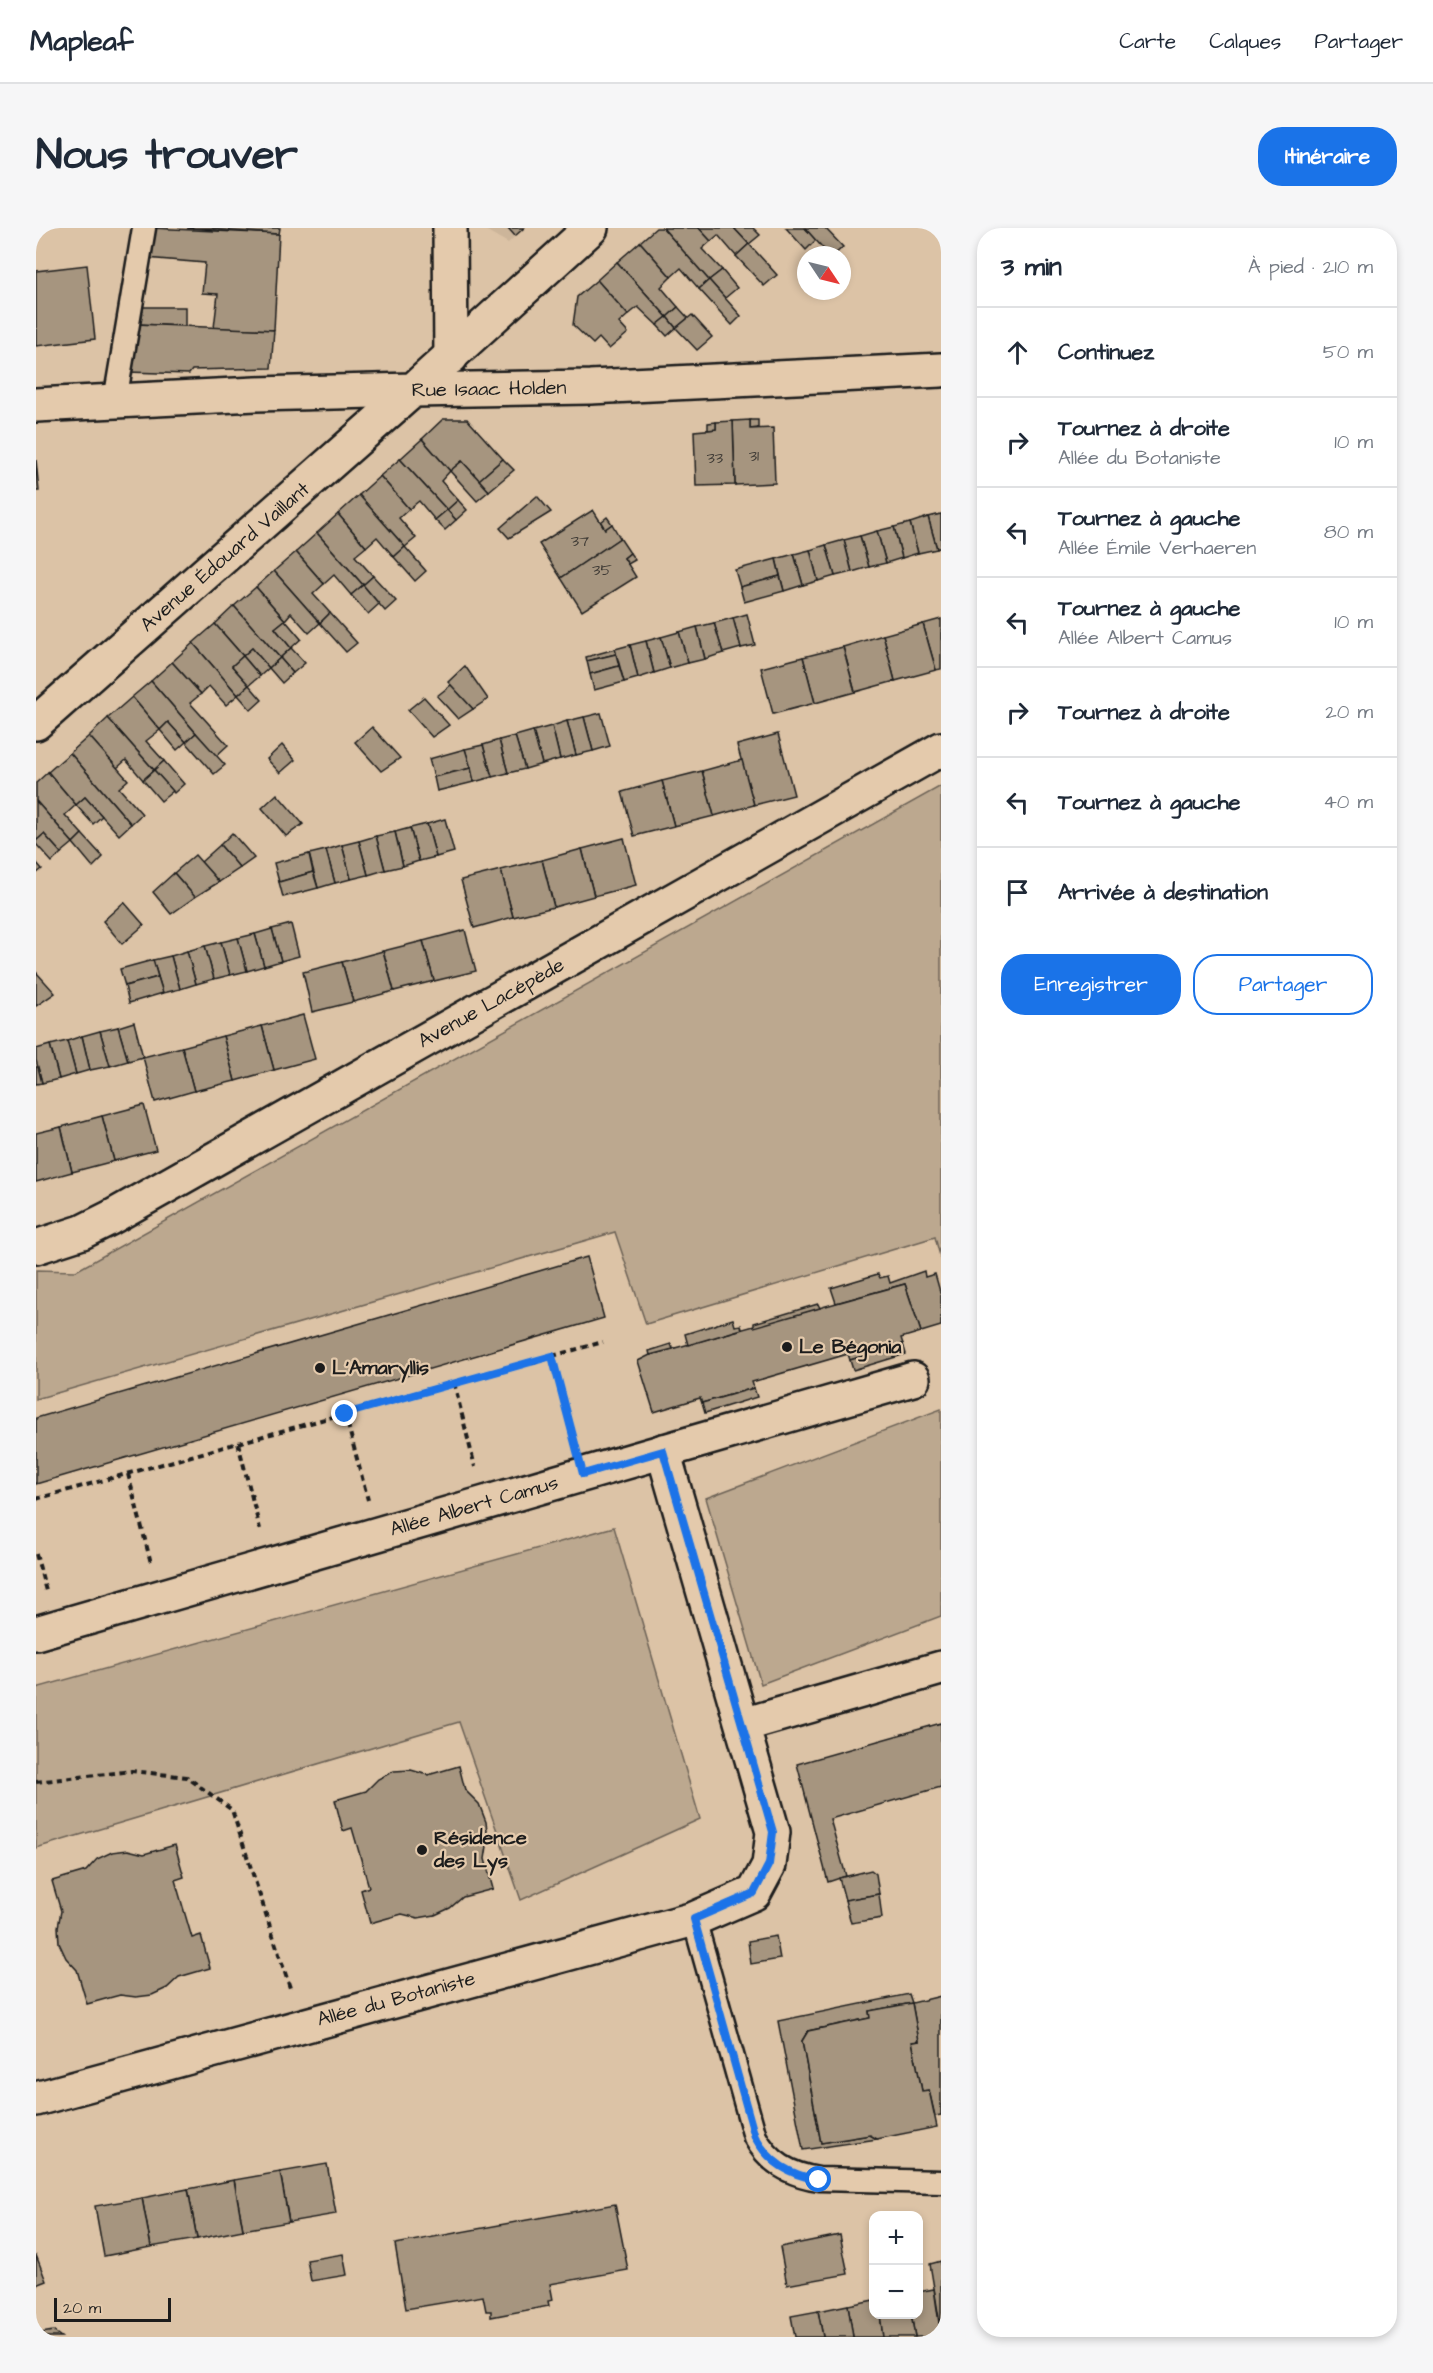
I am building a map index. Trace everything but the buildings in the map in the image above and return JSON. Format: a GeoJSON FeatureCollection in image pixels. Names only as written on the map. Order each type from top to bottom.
{"type":"FeatureCollection","features":[{"type":"Feature","properties":{"kind":"street"},"geometry":{"type":"LineString","coordinates":[[450,228],[451,357]]}},
{"type":"Feature","properties":{"kind":"street","name":"Avenue Édouard Vaillant"},"geometry":{"type":"LineString","coordinates":[[36,723],[451,357],[591,228]]}},
{"type":"Feature","properties":{"kind":"street","name":"Rue Isaac Holden"},"geometry":{"type":"LineString","coordinates":[[36,405],[256,394],[590,387],[941,370]]}},
{"type":"Feature","properties":{"kind":"street","name":"Avenue Lacépède"},"geometry":{"type":"LineString","coordinates":[[36,1247],[73,1235],[110,1218],[941,749]]}},
{"type":"Feature","properties":{"kind":"street","name":"Allée Albert Camus"},"geometry":{"type":"LineString","coordinates":[[36,1633],[913,1379]]}},
{"type":"Feature","properties":{"kind":"street"},"geometry":{"type":"LineString","coordinates":[[663,1451],[743,1725],[941,1668]]}},
{"type":"Feature","properties":{"kind":"street","name":"Allée du Botaniste"},"geometry":{"type":"LineString","coordinates":[[36,2099],[302,2024],[694,1919],[754,1893],[769,1864],[773,1832],[743,1725]]}},
{"type":"Feature","properties":{"kind":"lane"},"geometry":{"type":"LineString","coordinates":[[115,401],[144,228]]}},
{"type":"Feature","properties":{"kind":"lane"},"geometry":{"type":"LineString","coordinates":[[694,1919],[755,2137],[773,2161],[802,2177],[819,2180],[941,2182]]}},
{"type":"Feature","properties":{"kind":"path"},"geometry":{"type":"LineString","coordinates":[[36,1499],[603,1342]]}},
{"type":"Feature","properties":{"kind":"path"},"geometry":{"type":"LineString","coordinates":[[552,1356],[583,1474]]}},
{"type":"Feature","properties":{"kind":"path"},"geometry":{"type":"LineString","coordinates":[[454,1383],[485,1503]]}},
{"type":"Feature","properties":{"kind":"path"},"geometry":{"type":"LineString","coordinates":[[345,1414],[376,1534]]}},
{"type":"Feature","properties":{"kind":"path"},"geometry":{"type":"LineString","coordinates":[[238,1443],[270,1566]]}},
{"type":"Feature","properties":{"kind":"path"},"geometry":{"type":"LineString","coordinates":[[128,1474],[159,1597]]}},
{"type":"Feature","properties":{"kind":"path"},"geometry":{"type":"LineString","coordinates":[[36,1782],[132,1771],[188,1777],[232,1810],[302,2024]]}},
{"type":"Feature","properties":{"kind":"shaded area"},"geometry":{"type":"Polygon","coordinates":[[[482,228],[524,228],[508,243],[482,228]]]}},
{"type":"Feature","properties":{"kind":"shaded area"},"geometry":{"type":"Polygon","coordinates":[[[941,786],[941,1260],[935,1237],[646,1324],[615,1232],[36,1399],[36,1270],[76,1271],[941,786]]]}},
{"type":"Feature","properties":{"kind":"shaded area"},"geometry":{"type":"Polygon","coordinates":[[[941,1409],[941,1616],[761,1684],[706,1498],[941,1409]]]}},
{"type":"Feature","properties":{"kind":"shaded area"},"geometry":{"type":"Polygon","coordinates":[[[614,1527],[700,1819],[521,1900],[459,1722],[36,1848],[36,1688],[614,1527]]]}},
{"type":"Feature","properties":{"kind":"place","name":"Le Bégonia"},"geometry":{"type":"Point","coordinates":[787,1347]}},
{"type":"Feature","properties":{"kind":"place","name":"L'Amaryllis"},"geometry":{"type":"Point","coordinates":[320,1368]}},
{"type":"Feature","properties":{"kind":"place","name":"Résidence des Lys"},"geometry":{"type":"Point","coordinates":[422,1850]}},
{"type":"Feature","properties":{"kind":"route"},"geometry":{"type":"LineString","coordinates":[[345,1414],[552,1356],[583,1474],[663,1451],[773,1832],[769,1864],[754,1893],[694,1919],[755,2137],[773,2161],[802,2177],[819,2180]]}}]}
